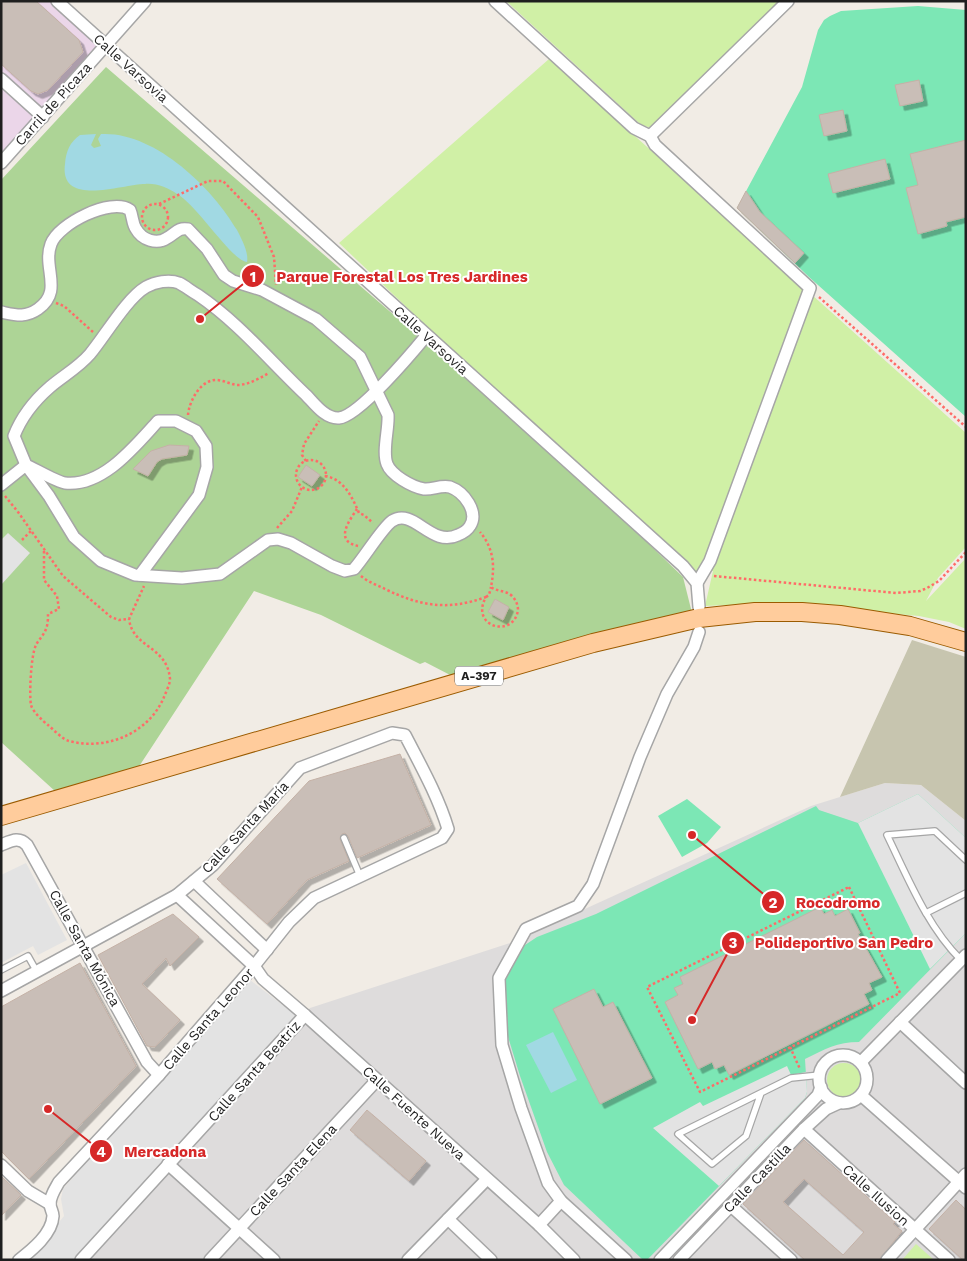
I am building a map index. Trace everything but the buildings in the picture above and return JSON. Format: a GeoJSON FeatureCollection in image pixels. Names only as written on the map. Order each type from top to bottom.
{"type":"FeatureCollection","features":[{"type":"Feature","properties":{"kind":"main road","name":"A-397"},"geometry":{"type":"LineString","coordinates":[[1,816],[593,643],[699,618],[755,612],[831,614],[910,626],[966,642]]}},
{"type":"Feature","properties":{"kind":"street","name":"Calle Varsovia"},"geometry":{"type":"LineString","coordinates":[[56,1],[426,336],[683,566],[700,579]]}},
{"type":"Feature","properties":{"kind":"street","name":"Carril de Picaza"},"geometry":{"type":"LineString","coordinates":[[1,163],[145,1]]}},
{"type":"Feature","properties":{"kind":"street"},"geometry":{"type":"LineString","coordinates":[[495,1],[634,128],[650,136],[655,145],[810,288],[718,540],[700,579],[700,607]]}},
{"type":"Feature","properties":{"kind":"street"},"geometry":{"type":"LineString","coordinates":[[650,136],[788,1]]}},
{"type":"Feature","properties":{"kind":"street"},"geometry":{"type":"LineString","coordinates":[[1,79],[43,117]]}},
{"type":"Feature","properties":{"kind":"street"},"geometry":{"type":"LineString","coordinates":[[1,312],[19,316],[28,314],[48,300],[52,292],[49,252],[53,239],[67,226],[94,212],[105,208],[122,206],[130,210],[135,229],[144,238],[154,241],[163,240],[180,229],[188,229],[207,250],[224,275],[233,281],[262,290],[316,319],[360,357],[376,391],[388,415],[387,464],[398,477],[412,485],[425,489],[436,486],[449,487],[459,492],[468,501],[471,510],[471,525],[466,531],[454,537],[440,538],[412,520],[402,518],[392,521],[376,537],[363,558],[352,569],[345,571],[332,566],[291,543],[274,539],[268,540],[220,574],[182,578],[145,575],[101,561],[87,550],[74,537],[49,496],[26,465],[14,436],[19,425],[44,392],[89,355],[128,304],[145,288],[168,280],[178,282],[211,304],[255,341],[326,415],[339,418],[352,412],[376,391],[426,336]]}},
{"type":"Feature","properties":{"kind":"street"},"geometry":{"type":"LineString","coordinates":[[26,465],[64,483],[88,480],[108,469],[128,454],[158,421],[176,421],[196,431],[206,446],[207,467],[199,495],[145,575]]}},
{"type":"Feature","properties":{"kind":"street"},"geometry":{"type":"LineString","coordinates":[[1,485],[26,465]]}},
{"type":"Feature","properties":{"kind":"street"},"geometry":{"type":"LineString","coordinates":[[626,1260],[561,1201],[548,1183],[521,1108],[502,1045],[499,978],[526,929],[578,906],[593,884],[644,748],[667,694],[694,647],[700,632]]}},
{"type":"Feature","properties":{"kind":"street","name":"Calle Santa María"},"geometry":{"type":"LineString","coordinates":[[1,991],[177,894],[212,865],[300,768],[392,733],[405,735],[429,780],[448,830]]}},
{"type":"Feature","properties":{"kind":"street","name":"Calle Santa Leonor"},"geometry":{"type":"LineString","coordinates":[[19,1260],[32,1250],[48,1231],[53,1216],[50,1204],[53,1193],[60,1182],[159,1075],[254,966],[289,922],[314,898],[442,838],[448,830]]}},
{"type":"Feature","properties":{"kind":"street","name":"Calle Santa Mónica"},"geometry":{"type":"LineString","coordinates":[[1,845],[17,839],[27,845],[147,1062],[159,1075]]}},
{"type":"Feature","properties":{"kind":"street"},"geometry":{"type":"LineString","coordinates":[[194,881],[267,950]]}},
{"type":"Feature","properties":{"kind":"street","name":"Calle Fuente Nueva"},"geometry":{"type":"LineString","coordinates":[[177,894],[254,966],[263,979],[539,1225],[574,1260]]}},
{"type":"Feature","properties":{"kind":"street"},"geometry":{"type":"LineString","coordinates":[[861,1062],[964,960]]}},
{"type":"Feature","properties":{"kind":"street","name":"Calle Santa Beatriz"},"geometry":{"type":"LineString","coordinates":[[81,1260],[305,1015]]}},
{"type":"Feature","properties":{"kind":"street"},"geometry":{"type":"LineString","coordinates":[[900,1022],[966,1083]]}},
{"type":"Feature","properties":{"kind":"street"},"geometry":{"type":"LineString","coordinates":[[660,1260],[818,1095],[820,1077],[826,1062],[833,1057],[841,1055],[854,1057],[861,1062],[866,1071],[867,1087],[862,1096],[856,1100],[839,1103],[826,1097],[820,1077]]}},
{"type":"Feature","properties":{"kind":"street","name":"Calle Santa Elena"},"geometry":{"type":"LineString","coordinates":[[210,1260],[377,1080]]}},
{"type":"Feature","properties":{"kind":"street"},"geometry":{"type":"LineString","coordinates":[[862,1096],[963,1182],[888,1260]]}},
{"type":"Feature","properties":{"kind":"street","name":"Calle Castilla"},"geometry":{"type":"LineString","coordinates":[[679,1260],[804,1129],[826,1109],[839,1103]]}},
{"type":"Feature","properties":{"kind":"street","name":"Calle Ilusion"},"geometry":{"type":"LineString","coordinates":[[804,1129],[949,1260]]}},
{"type":"Feature","properties":{"kind":"street"},"geometry":{"type":"LineString","coordinates":[[168,1164],[274,1260]]}},
{"type":"Feature","properties":{"kind":"street"},"geometry":{"type":"LineString","coordinates":[[1,1165],[28,1191],[50,1204]]}},
{"type":"Feature","properties":{"kind":"street"},"geometry":{"type":"LineString","coordinates":[[408,1260],[487,1179]]}},
{"type":"Feature","properties":{"kind":"street"},"geometry":{"type":"LineString","coordinates":[[539,1225],[561,1201]]}},
{"type":"Feature","properties":{"kind":"street"},"geometry":{"type":"LineString","coordinates":[[731,1206],[791,1260]]}},
{"type":"Feature","properties":{"kind":"street"},"geometry":{"type":"LineString","coordinates":[[448,1219],[491,1260]]}},
{"type":"Feature","properties":{"kind":"lane"},"geometry":{"type":"LineString","coordinates":[[964,960],[950,949],[926,914],[887,835],[935,831],[966,860]]}},
{"type":"Feature","properties":{"kind":"lane"},"geometry":{"type":"LineString","coordinates":[[344,838],[360,876]]}},
{"type":"Feature","properties":{"kind":"lane"},"geometry":{"type":"LineString","coordinates":[[926,914],[966,893]]}},
{"type":"Feature","properties":{"kind":"lane"},"geometry":{"type":"LineString","coordinates":[[1,970],[28,956],[37,972]]}},
{"type":"Feature","properties":{"kind":"lane"},"geometry":{"type":"LineString","coordinates":[[761,1093],[746,1136],[712,1164],[678,1134],[791,1078],[820,1077]]}},
{"type":"Feature","properties":{"kind":"path"},"geometry":{"type":"LineString","coordinates":[[159,204],[167,210],[167,221],[161,228],[150,229],[143,223],[142,213],[148,205],[159,204],[208,181],[222,181],[258,217],[274,257],[277,288],[274,296]]}},
{"type":"Feature","properties":{"kind":"path"},"geometry":{"type":"LineString","coordinates":[[810,288],[966,427]]}},
{"type":"Feature","properties":{"kind":"path"},"geometry":{"type":"LineString","coordinates":[[48,300],[64,306],[101,340]]}},
{"type":"Feature","properties":{"kind":"path"},"geometry":{"type":"LineString","coordinates":[[188,427],[189,409],[193,397],[207,383],[214,380],[238,385],[247,383],[257,380],[278,367]]}},
{"type":"Feature","properties":{"kind":"path"},"geometry":{"type":"LineString","coordinates":[[306,461],[302,455],[304,444],[324,412]]}},
{"type":"Feature","properties":{"kind":"path"},"geometry":{"type":"LineString","coordinates":[[306,461],[313,461],[318,462],[323,468],[325,476],[321,486],[307,490],[298,482],[296,473],[299,466],[306,461]]}},
{"type":"Feature","properties":{"kind":"path"},"geometry":{"type":"LineString","coordinates":[[325,476],[337,480],[345,487],[351,495],[359,513],[373,522],[376,537],[362,547],[349,544],[346,540],[345,528],[357,509]]}},
{"type":"Feature","properties":{"kind":"path"},"geometry":{"type":"LineString","coordinates":[[274,539],[278,527],[292,511],[302,487]]}},
{"type":"Feature","properties":{"kind":"path"},"geometry":{"type":"LineString","coordinates":[[1,491],[63,576],[111,617],[118,620],[129,619]]}},
{"type":"Feature","properties":{"kind":"path"},"geometry":{"type":"LineString","coordinates":[[471,525],[482,534],[492,552],[494,567],[491,587],[482,608],[485,620],[495,626],[507,625],[512,622],[518,612],[516,600],[507,592],[495,590],[491,587]]}},
{"type":"Feature","properties":{"kind":"path"},"geometry":{"type":"LineString","coordinates":[[22,540],[31,531]]}},
{"type":"Feature","properties":{"kind":"path"},"geometry":{"type":"LineString","coordinates":[[44,551],[44,580],[57,596],[59,609],[48,614],[46,629],[35,646],[30,688],[32,708],[46,723],[68,741],[97,744],[125,738],[146,724],[160,705],[170,681],[166,665],[158,652],[137,638],[130,628],[129,619],[145,575]]}},
{"type":"Feature","properties":{"kind":"path"},"geometry":{"type":"LineString","coordinates":[[700,579],[896,593],[920,591],[939,581],[966,552]]}},
{"type":"Feature","properties":{"kind":"path"},"geometry":{"type":"LineString","coordinates":[[352,569],[366,580],[425,604],[453,605],[486,597]]}},
{"type":"Feature","properties":{"kind":"path"},"geometry":{"type":"LineString","coordinates":[[849,887],[900,993],[790,1047],[700,1092],[647,987],[849,887]]}},
{"type":"Feature","properties":{"kind":"path"},"geometry":{"type":"LineString","coordinates":[[790,1047],[800,1070],[820,1077]]}},
{"type":"Feature","properties":{"kind":"shaded area"},"geometry":{"type":"Polygon","coordinates":[[[1,1],[57,1],[106,45],[1,163],[1,1]]]}},
{"type":"Feature","properties":{"kind":"shaded area"},"geometry":{"type":"Polygon","coordinates":[[[8,533],[30,553],[1,585],[1,540],[8,533]]]}},
{"type":"Feature","properties":{"kind":"shaded area"},"geometry":{"type":"Polygon","coordinates":[[[912,640],[966,657],[966,821],[921,785],[885,783],[840,797],[912,640]]]}},
{"type":"Feature","properties":{"kind":"shaded area"},"geometry":{"type":"Polygon","coordinates":[[[885,783],[921,785],[966,821],[966,1260],[77,1260],[310,1008],[510,943],[811,806],[885,783]]]}},
{"type":"Feature","properties":{"kind":"shaded area"},"geometry":{"type":"Polygon","coordinates":[[[918,794],[966,838],[966,933],[930,969],[858,823],[918,794]]]}},
{"type":"Feature","properties":{"kind":"shaded area"},"geometry":{"type":"Polygon","coordinates":[[[26,863],[67,940],[38,955],[33,946],[1,963],[1,875],[26,863]]]}},
{"type":"Feature","properties":{"kind":"shaded area"},"geometry":{"type":"Polygon","coordinates":[[[250,980],[297,1016],[75,1260],[32,1260],[34,1253],[64,1216],[61,1199],[63,1189],[250,980]]]}},
{"type":"Feature","properties":{"kind":"shaded area"},"geometry":{"type":"Polygon","coordinates":[[[787,1066],[791,1075],[806,1072],[807,1092],[805,1098],[719,1186],[653,1128],[700,1102],[703,1106],[787,1066]]]}},
{"type":"Feature","properties":{"kind":"green space"},"geometry":{"type":"Polygon","coordinates":[[[506,1],[779,1],[652,128],[641,125],[506,1]]]}},
{"type":"Feature","properties":{"kind":"green space"},"geometry":{"type":"Polygon","coordinates":[[[918,6],[966,10],[966,417],[809,277],[737,208],[802,87],[818,30],[824,20],[841,11],[918,6]]]}},
{"type":"Feature","properties":{"kind":"green space"},"geometry":{"type":"Polygon","coordinates":[[[549,59],[966,433],[966,547],[938,578],[926,601],[966,558],[966,629],[949,622],[919,616],[774,603],[705,606],[713,571],[693,571],[603,485],[438,337],[339,243],[549,59]]]}},
{"type":"Feature","properties":{"kind":"green space"},"geometry":{"type":"Polygon","coordinates":[[[106,67],[560,458],[683,577],[692,613],[454,677],[425,662],[420,664],[321,615],[254,591],[138,768],[56,792],[1,742],[1,180],[106,67]]]}},
{"type":"Feature","properties":{"kind":"green space"},"geometry":{"type":"Polygon","coordinates":[[[918,794],[966,838],[966,933],[859,1042],[851,1042],[825,1049],[805,1059],[807,1092],[805,1098],[647,1260],[643,1260],[564,1185],[547,1152],[505,1027],[502,980],[522,947],[537,937],[596,914],[816,806],[819,810],[858,823],[918,794]]]}},
{"type":"Feature","properties":{"kind":"green space"},"geometry":{"type":"Polygon","coordinates":[[[687,799],[721,827],[707,843],[682,857],[658,816],[687,799]]]}},
{"type":"Feature","properties":{"kind":"green space"},"geometry":{"type":"Polygon","coordinates":[[[844,1063],[851,1064],[856,1068],[860,1073],[860,1087],[856,1092],[851,1096],[844,1097],[837,1096],[832,1092],[828,1087],[827,1080],[828,1073],[832,1068],[837,1064],[844,1063]]]}},
{"type":"Feature","properties":{"kind":"green space"},"geometry":{"type":"Polygon","coordinates":[[[916,1244],[934,1260],[902,1260],[916,1244]]]}},
{"type":"Feature","properties":{"kind":"water"},"geometry":{"type":"Polygon","coordinates":[[[96,134],[91,145],[94,148],[101,146],[98,139],[101,134],[121,136],[141,142],[161,152],[180,165],[213,196],[226,213],[242,241],[247,254],[247,262],[241,259],[224,243],[185,200],[166,188],[154,184],[145,184],[82,190],[72,186],[66,177],[65,164],[69,147],[80,135],[96,134]]]}},
{"type":"Feature","properties":{"kind":"water"},"geometry":{"type":"Polygon","coordinates":[[[553,1032],[577,1080],[551,1093],[526,1045],[553,1032]]]}},
{"type":"Feature","properties":{"kind":"place","name":"Parque Forestal Los Tres Jardines"},"geometry":{"type":"Point","coordinates":[200,319]}},
{"type":"Feature","properties":{"kind":"place","name":"Rocodromo"},"geometry":{"type":"Point","coordinates":[692,835]}},
{"type":"Feature","properties":{"kind":"place","name":"Polideportivo San Pedro"},"geometry":{"type":"Point","coordinates":[692,1020]}},
{"type":"Feature","properties":{"kind":"place","name":"Mercadona"},"geometry":{"type":"Point","coordinates":[48,1109]}}]}
